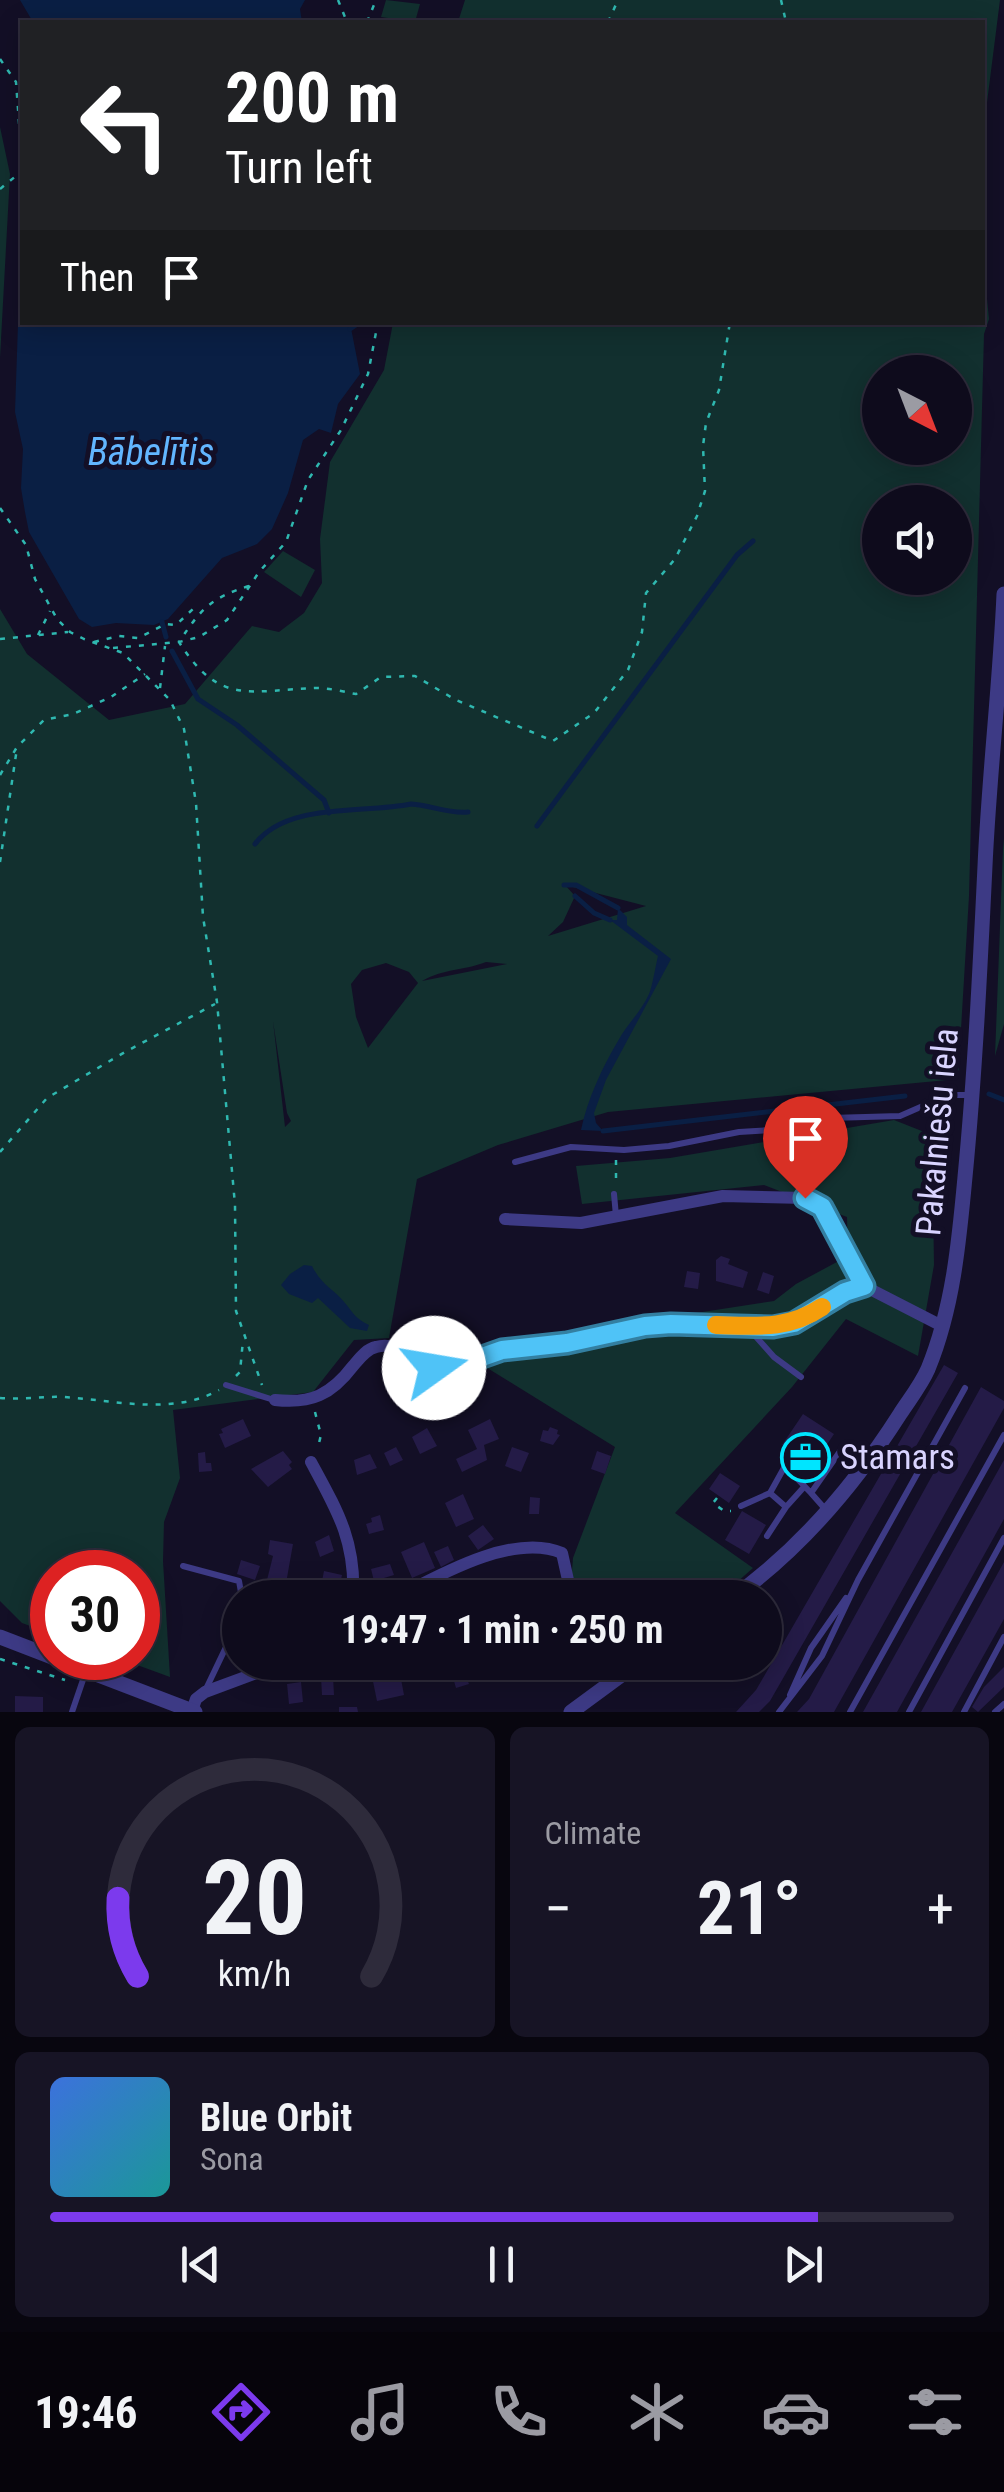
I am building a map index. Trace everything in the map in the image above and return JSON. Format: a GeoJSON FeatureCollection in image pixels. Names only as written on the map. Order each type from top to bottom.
{"type":"FeatureCollection","features":[{"type":"Feature","properties":{"kind":"street","name":"Pakalniešu iela"},"geometry":{"type":"LineString","coordinates":[[756,1580],[827,1511],[879,1447],[926,1372],[942,1326],[956,1263],[973,1095],[988,798],[999,703],[1004,594]]}},
{"type":"Feature","properties":{"kind":"street"},"geometry":{"type":"LineString","coordinates":[[506,1219],[581,1223],[722,1196],[805,1198],[822,1207],[864,1286],[942,1326]]}},
{"type":"Feature","properties":{"kind":"street"},"geometry":{"type":"LineString","coordinates":[[275,1400],[312,1400],[334,1388],[375,1347],[400,1349],[434,1368],[451,1368],[502,1350],[567,1343],[645,1326],[773,1327],[794,1323],[845,1292],[864,1286]]}},
{"type":"Feature","properties":{"kind":"street"},"geometry":{"type":"LineString","coordinates":[[311,1462],[346,1529],[354,1580]]}},
{"type":"Feature","properties":{"kind":"street"},"geometry":{"type":"LineString","coordinates":[[430,1580],[523,1546],[548,1547],[562,1553],[568,1580]]}},
{"type":"Feature","properties":{"kind":"street"},"geometry":{"type":"LineString","coordinates":[[0,1638],[30,1649]]}},
{"type":"Feature","properties":{"kind":"street"},"geometry":{"type":"LineString","coordinates":[[94,1680],[193,1711],[196,1699],[205,1692],[237,1680]]}},
{"type":"Feature","properties":{"kind":"street"},"geometry":{"type":"LineString","coordinates":[[571,1712],[614,1680]]}},
{"type":"Feature","properties":{"kind":"lane"},"geometry":{"type":"LineString","coordinates":[[514,1162],[571,1147],[615,1150],[669,1146],[739,1132],[787,1129],[830,1118],[900,1116],[948,1094],[973,1095]]}},
{"type":"Feature","properties":{"kind":"lane"},"geometry":{"type":"LineString","coordinates":[[614,1194],[616,1217]]}},
{"type":"Feature","properties":{"kind":"lane"},"geometry":{"type":"LineString","coordinates":[[746,1326],[774,1357],[801,1377]]}},
{"type":"Feature","properties":{"kind":"lane"},"geometry":{"type":"LineString","coordinates":[[226,1385],[275,1400]]}},
{"type":"Feature","properties":{"kind":"lane"},"geometry":{"type":"LineString","coordinates":[[782,1709],[822,1656],[858,1580],[965,1388]]}},
{"type":"Feature","properties":{"kind":"lane"},"geometry":{"type":"LineString","coordinates":[[850,1712],[1004,1435]]}},
{"type":"Feature","properties":{"kind":"lane"},"geometry":{"type":"LineString","coordinates":[[767,1536],[786,1507],[807,1490],[842,1448]]}},
{"type":"Feature","properties":{"kind":"lane"},"geometry":{"type":"LineString","coordinates":[[741,1506],[770,1493],[784,1466],[827,1511]]}},
{"type":"Feature","properties":{"kind":"lane"},"geometry":{"type":"LineString","coordinates":[[770,1493],[786,1507]]}},
{"type":"Feature","properties":{"kind":"lane"},"geometry":{"type":"LineString","coordinates":[[909,1712],[1004,1538]]}},
{"type":"Feature","properties":{"kind":"lane"},"geometry":{"type":"LineString","coordinates":[[183,1566],[235,1580]]}},
{"type":"Feature","properties":{"kind":"lane"},"geometry":{"type":"LineString","coordinates":[[782,1709],[810,1648],[858,1580]]}},
{"type":"Feature","properties":{"kind":"lane"},"geometry":{"type":"LineString","coordinates":[[964,1712],[1004,1637]]}},
{"type":"Feature","properties":{"kind":"lane"},"geometry":{"type":"LineString","coordinates":[[205,1692],[222,1656]]}},
{"type":"Feature","properties":{"kind":"lane"},"geometry":{"type":"LineString","coordinates":[[72,1712],[83,1680]]}},
{"type":"Feature","properties":{"kind":"lane"},"geometry":{"type":"LineString","coordinates":[[996,1712],[1004,1704]]}},
{"type":"Feature","properties":{"kind":"path"},"geometry":{"type":"LineString","coordinates":[[0,59],[16,82],[20,136]]}},
{"type":"Feature","properties":{"kind":"path"},"geometry":{"type":"LineString","coordinates":[[0,190],[20,173]]}},
{"type":"Feature","properties":{"kind":"path"},"geometry":{"type":"LineString","coordinates":[[112,648],[179,642],[227,620],[286,542],[308,480],[341,430],[368,374],[377,325]]}},
{"type":"Feature","properties":{"kind":"path"},"geometry":{"type":"LineString","coordinates":[[179,642],[195,667],[226,690],[274,693],[320,688],[356,694],[381,677],[415,676],[456,700],[552,741],[594,713],[628,670],[642,632],[646,592],[675,559],[697,516],[704,492],[706,423],[719,390],[730,325]]}},
{"type":"Feature","properties":{"kind":"path"},"geometry":{"type":"LineString","coordinates":[[0,508],[26,546],[35,579],[51,608],[70,632],[123,652],[170,700],[184,729],[196,803],[203,917],[218,1002],[235,1205],[236,1311],[260,1383],[275,1400]]}},
{"type":"Feature","properties":{"kind":"path"},"geometry":{"type":"LineString","coordinates":[[179,642],[201,609],[219,595],[249,586]]}},
{"type":"Feature","properties":{"kind":"path"},"geometry":{"type":"LineString","coordinates":[[37,637],[51,608]]}},
{"type":"Feature","properties":{"kind":"path"},"geometry":{"type":"LineString","coordinates":[[92,642],[146,636],[160,626],[180,623],[194,608],[201,609]]}},
{"type":"Feature","properties":{"kind":"path"},"geometry":{"type":"LineString","coordinates":[[0,639],[70,632]]}},
{"type":"Feature","properties":{"kind":"path"},"geometry":{"type":"LineString","coordinates":[[160,690],[165,644]]}},
{"type":"Feature","properties":{"kind":"path"},"geometry":{"type":"LineString","coordinates":[[0,775],[17,747],[44,720],[72,714],[111,697],[144,674]]}},
{"type":"Feature","properties":{"kind":"path"},"geometry":{"type":"LineString","coordinates":[[0,862],[17,747]]}},
{"type":"Feature","properties":{"kind":"path"},"geometry":{"type":"LineString","coordinates":[[0,1152],[48,1098],[218,1002]]}},
{"type":"Feature","properties":{"kind":"path"},"geometry":{"type":"LineString","coordinates":[[614,1194],[615,1150]]}},
{"type":"Feature","properties":{"kind":"path"},"geometry":{"type":"LineString","coordinates":[[0,1398],[62,1397],[154,1405],[201,1400],[240,1372],[244,1339]]}},
{"type":"Feature","properties":{"kind":"path"},"geometry":{"type":"LineString","coordinates":[[311,1462],[321,1435],[312,1400]]}},
{"type":"Feature","properties":{"kind":"path"},"geometry":{"type":"LineString","coordinates":[[717,1498],[714,1503],[728,1512]]}},
{"type":"Feature","properties":{"kind":"path"},"geometry":{"type":"LineString","coordinates":[[0,1659],[30,1665]]}},
{"type":"Feature","properties":{"kind":"green space"},"geometry":{"type":"Polygon","coordinates":[[[386,0],[420,4],[416,20],[381,17],[386,0]]]}},
{"type":"Feature","properties":{"kind":"green space"},"geometry":{"type":"Polygon","coordinates":[[[465,0],[1000,0],[985,118],[985,20],[459,20],[465,0]]]}},
{"type":"Feature","properties":{"kind":"green space"},"geometry":{"type":"Polygon","coordinates":[[[0,127],[10,174],[0,358],[0,127]]]}},
{"type":"Feature","properties":{"kind":"green space"},"geometry":{"type":"Polygon","coordinates":[[[985,278],[989,319],[984,334],[969,896],[958,1079],[608,1112],[498,1145],[417,1179],[389,1338],[354,1340],[313,1392],[173,1410],[180,1478],[164,1522],[163,1561],[170,1677],[160,1673],[160,1550],[30,1550],[30,1626],[0,1601],[0,609],[27,654],[109,720],[185,704],[252,626],[279,632],[304,613],[322,583],[320,539],[330,462],[384,370],[393,325],[985,325],[985,278]],[[565,885],[575,896],[563,922],[548,936],[646,906],[565,885]],[[486,962],[422,981],[507,964],[486,962]],[[386,963],[362,970],[351,984],[356,1017],[368,1048],[418,983],[409,972],[386,963]],[[273,1021],[285,1127],[291,1121],[273,1021]]]}},
{"type":"Feature","properties":{"kind":"green space"},"geometry":{"type":"Polygon","coordinates":[[[283,551],[315,570],[301,597],[264,572],[283,551]]]}},
{"type":"Feature","properties":{"kind":"green space"},"geometry":{"type":"Polygon","coordinates":[[[1004,838],[1004,1024],[995,1056],[1003,849],[1004,838]]]}},
{"type":"Feature","properties":{"kind":"green space"},"geometry":{"type":"Polygon","coordinates":[[[894,1120],[932,1135],[934,1265],[918,1356],[846,1319],[792,1387],[675,1513],[753,1568],[739,1580],[571,1580],[573,1558],[615,1447],[484,1366],[476,1347],[774,1301],[796,1284],[848,1256],[847,1217],[764,1185],[582,1204],[576,1166],[670,1158],[894,1120]]]}},
{"type":"Feature","properties":{"kind":"water"},"geometry":{"type":"Polygon","coordinates":[[[20,0],[305,0],[300,9],[302,20],[32,20],[20,0]]]}},
{"type":"Feature","properties":{"kind":"water","name":"Bābelītis"},"geometry":{"type":"Polygon","coordinates":[[[20,320],[20,325],[350,325],[360,374],[338,404],[331,433],[319,429],[303,440],[288,493],[272,529],[257,544],[222,558],[168,619],[154,625],[116,623],[92,627],[79,619],[29,532],[21,488],[23,449],[15,412],[20,320]]]}},
{"type":"Feature","properties":{"kind":"water"},"geometry":{"type":"Polygon","coordinates":[[[618,908],[627,917],[627,925],[671,959],[606,1080],[594,1113],[603,1131],[581,1130],[606,1062],[649,994],[658,956],[610,920],[617,920],[618,908]]]}},
{"type":"Feature","properties":{"kind":"water"},"geometry":{"type":"Polygon","coordinates":[[[304,1265],[312,1266],[356,1316],[369,1325],[367,1331],[350,1328],[318,1298],[312,1303],[289,1294],[281,1285],[304,1265]]]}},
{"type":"Feature","properties":{"kind":"building"},"geometry":{"type":"Polygon","coordinates":[[[721,1256],[730,1259],[728,1264],[748,1272],[743,1288],[716,1281],[716,1260],[721,1256]]]}},
{"type":"Feature","properties":{"kind":"building"},"geometry":{"type":"Polygon","coordinates":[[[687,1271],[700,1273],[698,1289],[684,1287],[687,1271]]]}},
{"type":"Feature","properties":{"kind":"building"},"geometry":{"type":"Polygon","coordinates":[[[763,1272],[774,1276],[769,1294],[757,1290],[763,1272]]]}},
{"type":"Feature","properties":{"kind":"building"},"geometry":{"type":"Polygon","coordinates":[[[944,1365],[958,1373],[770,1701],[759,1712],[736,1712],[762,1680],[782,1680],[782,1645],[944,1365]]]}},
{"type":"Feature","properties":{"kind":"building"},"geometry":{"type":"Polygon","coordinates":[[[981,1387],[1004,1401],[1004,1408],[834,1712],[797,1712],[809,1699],[981,1387]]]}},
{"type":"Feature","properties":{"kind":"building"},"geometry":{"type":"Polygon","coordinates":[[[803,1414],[834,1434],[810,1470],[790,1457],[793,1452],[782,1445],[803,1414]]]}},
{"type":"Feature","properties":{"kind":"building"},"geometry":{"type":"Polygon","coordinates":[[[243,1419],[251,1436],[225,1448],[221,1429],[243,1419]]]}},
{"type":"Feature","properties":{"kind":"building"},"geometry":{"type":"Polygon","coordinates":[[[490,1419],[499,1439],[484,1445],[487,1460],[462,1472],[456,1459],[477,1449],[468,1430],[490,1419]]]}},
{"type":"Feature","properties":{"kind":"building"},"geometry":{"type":"Polygon","coordinates":[[[550,1427],[560,1435],[553,1445],[540,1441],[543,1430],[550,1427]]]}},
{"type":"Feature","properties":{"kind":"building"},"geometry":{"type":"Polygon","coordinates":[[[427,1428],[437,1446],[420,1454],[412,1437],[427,1428]]]}},
{"type":"Feature","properties":{"kind":"building"},"geometry":{"type":"Polygon","coordinates":[[[396,1447],[403,1460],[390,1466],[384,1453],[396,1447]]]}},
{"type":"Feature","properties":{"kind":"building"},"geometry":{"type":"Polygon","coordinates":[[[512,1447],[529,1453],[521,1472],[505,1466],[512,1447]]]}},
{"type":"Feature","properties":{"kind":"building"},"geometry":{"type":"Polygon","coordinates":[[[283,1451],[292,1462],[292,1469],[268,1487],[251,1469],[283,1451]]]}},
{"type":"Feature","properties":{"kind":"building"},"geometry":{"type":"Polygon","coordinates":[[[597,1451],[611,1456],[605,1474],[591,1469],[597,1451]]]}},
{"type":"Feature","properties":{"kind":"building"},"geometry":{"type":"Polygon","coordinates":[[[205,1452],[212,1471],[199,1472],[198,1453],[205,1452]]]}},
{"type":"Feature","properties":{"kind":"building"},"geometry":{"type":"Polygon","coordinates":[[[370,1454],[377,1468],[357,1475],[354,1460],[370,1454]]]}},
{"type":"Feature","properties":{"kind":"building"},"geometry":{"type":"Polygon","coordinates":[[[1004,1460],[1004,1519],[897,1712],[863,1712],[1004,1460]]]}},
{"type":"Feature","properties":{"kind":"building"},"geometry":{"type":"Polygon","coordinates":[[[720,1473],[740,1486],[729,1503],[709,1489],[720,1473]]]}},
{"type":"Feature","properties":{"kind":"building"},"geometry":{"type":"Polygon","coordinates":[[[463,1494],[474,1519],[456,1527],[445,1503],[463,1494]]]}},
{"type":"Feature","properties":{"kind":"building"},"geometry":{"type":"Polygon","coordinates":[[[530,1497],[540,1498],[539,1514],[529,1514],[530,1497]]]}},
{"type":"Feature","properties":{"kind":"building"},"geometry":{"type":"Polygon","coordinates":[[[742,1511],[766,1525],[749,1554],[725,1540],[742,1511]]]}},
{"type":"Feature","properties":{"kind":"building"},"geometry":{"type":"Polygon","coordinates":[[[380,1515],[384,1530],[369,1534],[366,1524],[380,1515]]]}},
{"type":"Feature","properties":{"kind":"building"},"geometry":{"type":"Polygon","coordinates":[[[483,1525],[494,1539],[478,1550],[468,1536],[483,1525]]]}},
{"type":"Feature","properties":{"kind":"building"},"geometry":{"type":"Polygon","coordinates":[[[329,1535],[334,1551],[320,1557],[315,1542],[329,1535]]]}},
{"type":"Feature","properties":{"kind":"building"},"geometry":{"type":"Polygon","coordinates":[[[270,1540],[293,1544],[287,1580],[267,1580],[273,1556],[268,1554],[270,1540]]]}},
{"type":"Feature","properties":{"kind":"building"},"geometry":{"type":"Polygon","coordinates":[[[424,1542],[435,1568],[412,1578],[401,1552],[424,1542]]]}},
{"type":"Feature","properties":{"kind":"building"},"geometry":{"type":"Polygon","coordinates":[[[448,1546],[454,1560],[441,1567],[434,1552],[448,1546]]]}},
{"type":"Feature","properties":{"kind":"building"},"geometry":{"type":"Polygon","coordinates":[[[241,1560],[260,1566],[255,1580],[237,1574],[241,1560]]]}},
{"type":"Feature","properties":{"kind":"building"},"geometry":{"type":"Polygon","coordinates":[[[1004,1562],[1004,1619],[952,1712],[921,1712],[1004,1562]]]}},
{"type":"Feature","properties":{"kind":"building"},"geometry":{"type":"Polygon","coordinates":[[[390,1564],[394,1575],[374,1580],[371,1569],[390,1564]]]}},
{"type":"Feature","properties":{"kind":"building"},"geometry":{"type":"Polygon","coordinates":[[[324,1571],[342,1575],[341,1580],[322,1580],[324,1571]]]}},
{"type":"Feature","properties":{"kind":"building"},"geometry":{"type":"Polygon","coordinates":[[[1004,1667],[1004,1687],[978,1712],[972,1707],[984,1687],[1004,1667]]]}},
{"type":"Feature","properties":{"kind":"building"},"geometry":{"type":"Polygon","coordinates":[[[321,1680],[333,1680],[334,1695],[322,1695],[321,1680]]]}},
{"type":"Feature","properties":{"kind":"building"},"geometry":{"type":"Polygon","coordinates":[[[373,1680],[401,1680],[404,1695],[377,1701],[373,1680]]]}},
{"type":"Feature","properties":{"kind":"building"},"geometry":{"type":"Polygon","coordinates":[[[454,1680],[467,1680],[469,1684],[456,1688],[454,1680]]]}},
{"type":"Feature","properties":{"kind":"building"},"geometry":{"type":"Polygon","coordinates":[[[301,1682],[303,1702],[289,1704],[287,1684],[301,1682]]]}},
{"type":"Feature","properties":{"kind":"building"},"geometry":{"type":"Polygon","coordinates":[[[15,1696],[43,1697],[43,1712],[15,1712],[15,1696]]]}},
{"type":"Feature","properties":{"kind":"building"},"geometry":{"type":"Polygon","coordinates":[[[339,1707],[357,1707],[358,1712],[339,1712],[339,1707]]]}},
{"type":"Feature","properties":{"kind":"waterway"},"geometry":{"type":"LineString","coordinates":[[350,329],[356,325]]}},
{"type":"Feature","properties":{"kind":"waterway"},"geometry":{"type":"LineString","coordinates":[[537,826],[737,555],[753,541]]}},
{"type":"Feature","properties":{"kind":"waterway"},"geometry":{"type":"LineString","coordinates":[[162,622],[166,637]]}},
{"type":"Feature","properties":{"kind":"waterway"},"geometry":{"type":"LineString","coordinates":[[172,651],[198,699],[237,725],[324,800],[329,813]]}},
{"type":"Feature","properties":{"kind":"waterway"},"geometry":{"type":"LineString","coordinates":[[255,844],[286,821],[327,812],[411,804],[468,812]]}},
{"type":"Feature","properties":{"kind":"waterway"},"geometry":{"type":"LineString","coordinates":[[564,885],[576,885],[618,908]]}},
{"type":"Feature","properties":{"kind":"waterway"},"geometry":{"type":"LineString","coordinates":[[575,896],[594,913],[610,920]]}},
{"type":"Feature","properties":{"kind":"waterway"},"geometry":{"type":"LineString","coordinates":[[989,1094],[1004,1100]]}},
{"type":"Feature","properties":{"kind":"waterway"},"geometry":{"type":"LineString","coordinates":[[603,1131],[905,1096]]}},
{"type":"Feature","properties":{"kind":"slow traffic"},"geometry":{"type":"LineString","coordinates":[[716,1325],[773,1327],[794,1323],[822,1307]]}},
{"type":"Feature","properties":{"kind":"place","name":"Stamars"},"geometry":{"type":"Point","coordinates":[805,1457]}},
{"type":"Feature","properties":{"kind":"route"},"geometry":{"type":"LineString","coordinates":[[434,1368],[451,1368],[502,1350],[621,1334],[645,1326],[773,1327],[794,1323],[845,1292],[864,1286],[822,1207],[805,1198]]}}]}
